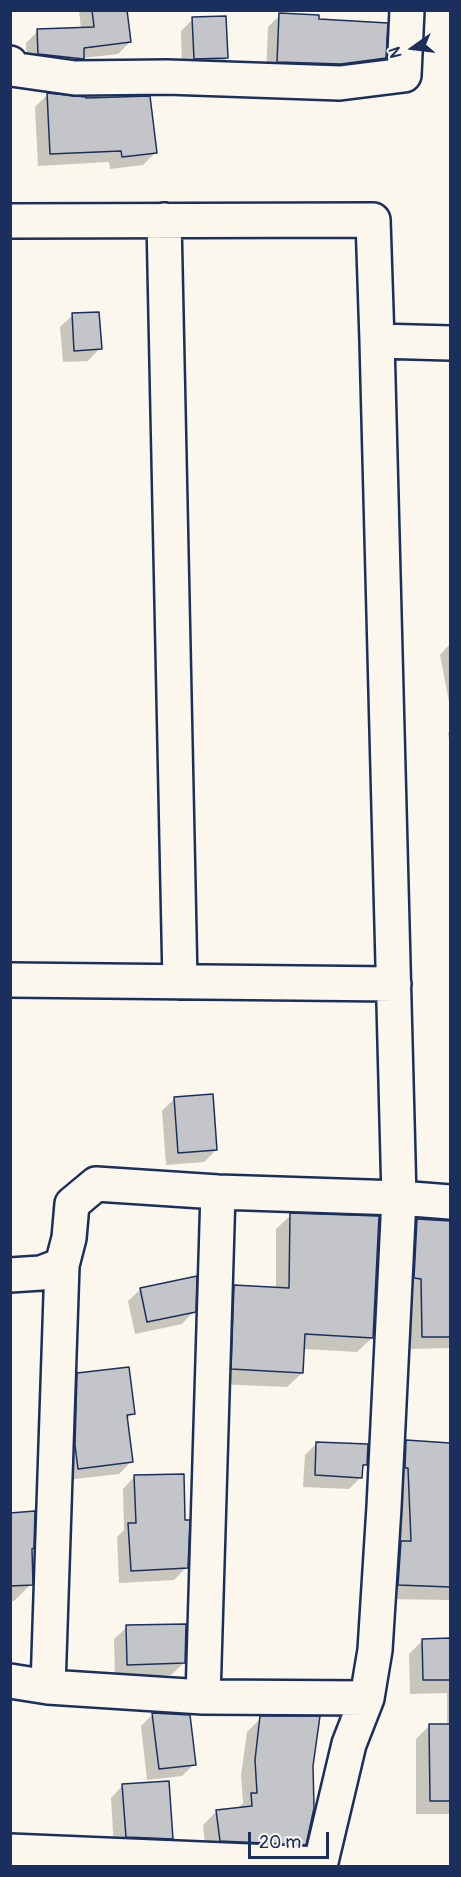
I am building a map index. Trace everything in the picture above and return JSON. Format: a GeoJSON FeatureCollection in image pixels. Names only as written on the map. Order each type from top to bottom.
{"type":"FeatureCollection","features":[{"type":"Feature","properties":{"kind":"street"},"geometry":{"type":"LineString","coordinates":[[10,63],[11,69],[75,78],[166,77],[340,83],[404,75],[407,10]]}},
{"type":"Feature","properties":{"kind":"street"},"geometry":{"type":"LineString","coordinates":[[10,220],[373,220],[399,1198],[375,1650],[367,1698],[349,1744],[320,1865],[10,1851]]}},
{"type":"Feature","properties":{"kind":"street"},"geometry":{"type":"LineString","coordinates":[[164,220],[180,982]]}},
{"type":"Feature","properties":{"kind":"street"},"geometry":{"type":"LineString","coordinates":[[377,341],[450,343]]}},
{"type":"Feature","properties":{"kind":"street"},"geometry":{"type":"LineString","coordinates":[[10,980],[394,984]]}},
{"type":"Feature","properties":{"kind":"street"},"geometry":{"type":"LineString","coordinates":[[48,1687],[62,1265],[69,1238],[72,1204],[96,1184],[450,1202]]}},
{"type":"Feature","properties":{"kind":"street"},"geometry":{"type":"LineString","coordinates":[[203,1697],[218,1192]]}},
{"type":"Feature","properties":{"kind":"street"},"geometry":{"type":"LineString","coordinates":[[10,1275],[42,1273],[62,1265]]}},
{"type":"Feature","properties":{"kind":"street"},"geometry":{"type":"LineString","coordinates":[[10,1681],[48,1687],[203,1697],[367,1698]]}},
{"type":"Feature","properties":{"kind":"building"},"geometry":{"type":"Polygon","coordinates":[[[92,10],[127,10],[131,42],[84,48],[84,59],[38,54],[37,29],[94,27],[92,10]]]}},
{"type":"Feature","properties":{"kind":"building"},"geometry":{"type":"Polygon","coordinates":[[[279,13],[319,15],[319,19],[388,23],[386,58],[341,64],[277,62],[279,13]]]}},
{"type":"Feature","properties":{"kind":"building"},"geometry":{"type":"Polygon","coordinates":[[[226,16],[228,58],[194,59],[192,17],[226,16]]]}},
{"type":"Feature","properties":{"kind":"building"},"geometry":{"type":"Polygon","coordinates":[[[47,93],[86,98],[150,96],[157,153],[122,157],[121,151],[50,154],[47,93]]]}},
{"type":"Feature","properties":{"kind":"building"},"geometry":{"type":"Polygon","coordinates":[[[99,312],[102,349],[74,351],[72,313],[99,312]]]}},
{"type":"Feature","properties":{"kind":"building"},"geometry":{"type":"Polygon","coordinates":[[[213,1094],[217,1150],[178,1153],[174,1097],[213,1094]]]}},
{"type":"Feature","properties":{"kind":"building"},"geometry":{"type":"Polygon","coordinates":[[[290,1213],[379,1216],[373,1338],[305,1334],[303,1373],[231,1369],[234,1285],[289,1288],[290,1213]]]}},
{"type":"Feature","properties":{"kind":"building"},"geometry":{"type":"Polygon","coordinates":[[[417,1219],[450,1221],[450,1337],[422,1337],[421,1279],[414,1278],[417,1219]]]}},
{"type":"Feature","properties":{"kind":"building"},"geometry":{"type":"Polygon","coordinates":[[[197,1276],[196,1312],[147,1322],[140,1288],[197,1276]]]}},
{"type":"Feature","properties":{"kind":"building"},"geometry":{"type":"Polygon","coordinates":[[[129,1367],[135,1414],[127,1415],[133,1462],[78,1469],[75,1445],[77,1373],[129,1367]]]}},
{"type":"Feature","properties":{"kind":"building"},"geometry":{"type":"Polygon","coordinates":[[[406,1440],[450,1443],[450,1587],[398,1585],[401,1541],[411,1541],[408,1468],[405,1468],[406,1440]]]}},
{"type":"Feature","properties":{"kind":"building"},"geometry":{"type":"Polygon","coordinates":[[[316,1442],[368,1444],[367,1465],[363,1465],[362,1478],[315,1475],[316,1442]]]}},
{"type":"Feature","properties":{"kind":"building"},"geometry":{"type":"Polygon","coordinates":[[[184,1474],[185,1520],[190,1520],[188,1568],[131,1571],[128,1523],[136,1523],[134,1475],[184,1474]]]}},
{"type":"Feature","properties":{"kind":"building"},"geometry":{"type":"Polygon","coordinates":[[[35,1511],[34,1548],[32,1549],[33,1585],[10,1586],[10,1513],[35,1511]]]}},
{"type":"Feature","properties":{"kind":"building"},"geometry":{"type":"Polygon","coordinates":[[[186,1624],[185,1663],[127,1665],[126,1625],[186,1624]]]}},
{"type":"Feature","properties":{"kind":"building"},"geometry":{"type":"Polygon","coordinates":[[[450,1638],[450,1680],[423,1680],[422,1639],[450,1638]]]}},
{"type":"Feature","properties":{"kind":"building"},"geometry":{"type":"Polygon","coordinates":[[[152,1713],[190,1715],[196,1765],[159,1769],[152,1713]]]}},
{"type":"Feature","properties":{"kind":"building"},"geometry":{"type":"Polygon","coordinates":[[[260,1716],[320,1716],[313,1766],[314,1808],[306,1845],[220,1841],[216,1810],[252,1806],[251,1793],[257,1793],[255,1760],[260,1716]]]}},
{"type":"Feature","properties":{"kind":"building"},"geometry":{"type":"Polygon","coordinates":[[[429,1724],[450,1724],[450,1801],[430,1801],[429,1724]]]}},
{"type":"Feature","properties":{"kind":"building"},"geometry":{"type":"Polygon","coordinates":[[[169,1781],[173,1839],[126,1837],[122,1784],[169,1781]]]}}]}
